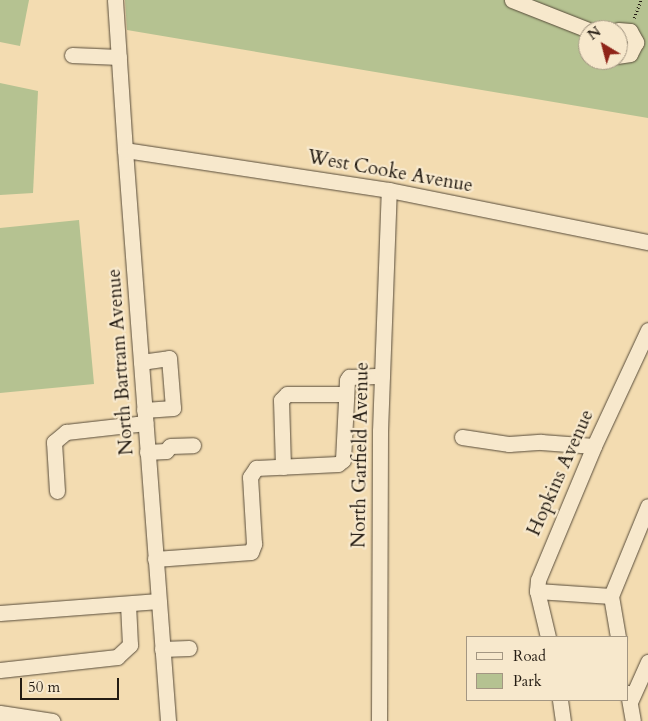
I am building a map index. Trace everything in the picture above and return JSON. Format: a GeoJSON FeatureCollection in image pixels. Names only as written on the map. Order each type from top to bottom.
{"type":"FeatureCollection","features":[{"type":"Feature","properties":{"kind":"street","name":"North Bartram Avenue"},"geometry":{"type":"LineString","coordinates":[[115,0],[124,150],[168,721]]}},
{"type":"Feature","properties":{"kind":"street"},"geometry":{"type":"LineString","coordinates":[[512,0],[578,26]]}},
{"type":"Feature","properties":{"kind":"street"},"geometry":{"type":"LineString","coordinates":[[628,33],[635,37],[636,47],[628,56]]}},
{"type":"Feature","properties":{"kind":"street"},"geometry":{"type":"LineString","coordinates":[[72,55],[119,57]]}},
{"type":"Feature","properties":{"kind":"street","name":"West Cooke Avenue"},"geometry":{"type":"LineString","coordinates":[[124,150],[389,190],[648,242]]}},
{"type":"Feature","properties":{"kind":"street","name":"North Garfield Avenue"},"geometry":{"type":"LineString","coordinates":[[379,721],[382,376],[389,190]]}},
{"type":"Feature","properties":{"kind":"street","name":"Hopkins Avenue"},"geometry":{"type":"LineString","coordinates":[[548,636],[537,591],[538,580],[594,446],[647,337]]}},
{"type":"Feature","properties":{"kind":"street"},"geometry":{"type":"LineString","coordinates":[[57,491],[54,442],[66,432],[145,416],[173,408],[169,358],[140,362]]}},
{"type":"Feature","properties":{"kind":"street"},"geometry":{"type":"LineString","coordinates":[[156,559],[251,552],[254,544],[250,477],[256,468],[338,464],[343,460],[346,394],[350,377],[382,376]]}},
{"type":"Feature","properties":{"kind":"street"},"geometry":{"type":"LineString","coordinates":[[283,467],[281,400],[287,394],[346,394]]}},
{"type":"Feature","properties":{"kind":"street"},"geometry":{"type":"LineString","coordinates":[[462,437],[508,444],[541,442],[594,446]]}},
{"type":"Feature","properties":{"kind":"street"},"geometry":{"type":"LineString","coordinates":[[148,452],[166,451],[170,446],[193,444]]}},
{"type":"Feature","properties":{"kind":"street"},"geometry":{"type":"LineString","coordinates":[[618,636],[610,596],[648,506]]}},
{"type":"Feature","properties":{"kind":"street"},"geometry":{"type":"LineString","coordinates":[[537,591],[610,596]]}},
{"type":"Feature","properties":{"kind":"street"},"geometry":{"type":"LineString","coordinates":[[0,613],[159,601]]}},
{"type":"Feature","properties":{"kind":"street"},"geometry":{"type":"LineString","coordinates":[[0,670],[117,657],[130,645],[128,604]]}},
{"type":"Feature","properties":{"kind":"street"},"geometry":{"type":"LineString","coordinates":[[162,649],[189,648]]}},
{"type":"Feature","properties":{"kind":"street"},"geometry":{"type":"LineString","coordinates":[[630,702],[648,662]]}},
{"type":"Feature","properties":{"kind":"street"},"geometry":{"type":"LineString","coordinates":[[628,691],[633,721]]}},
{"type":"Feature","properties":{"kind":"street"},"geometry":{"type":"LineString","coordinates":[[560,701],[563,721]]}},
{"type":"Feature","properties":{"kind":"street"},"geometry":{"type":"LineString","coordinates":[[0,713],[24,719],[52,721]]}},
{"type":"Feature","properties":{"kind":"path"},"geometry":{"type":"LineString","coordinates":[[628,22],[641,0]]}},
{"type":"Feature","properties":{"kind":"green space"},"geometry":{"type":"Polygon","coordinates":[[[0,0],[29,0],[20,46],[0,42],[0,0]]]}},
{"type":"Feature","properties":{"kind":"green space"},"geometry":{"type":"Polygon","coordinates":[[[125,0],[648,0],[648,118],[127,30],[125,0]]]}},
{"type":"Feature","properties":{"kind":"green space"},"geometry":{"type":"Polygon","coordinates":[[[0,83],[38,91],[33,193],[0,195],[0,83]]]}},
{"type":"Feature","properties":{"kind":"green space"},"geometry":{"type":"Polygon","coordinates":[[[79,220],[94,384],[0,393],[0,228],[79,220]]]}}]}
